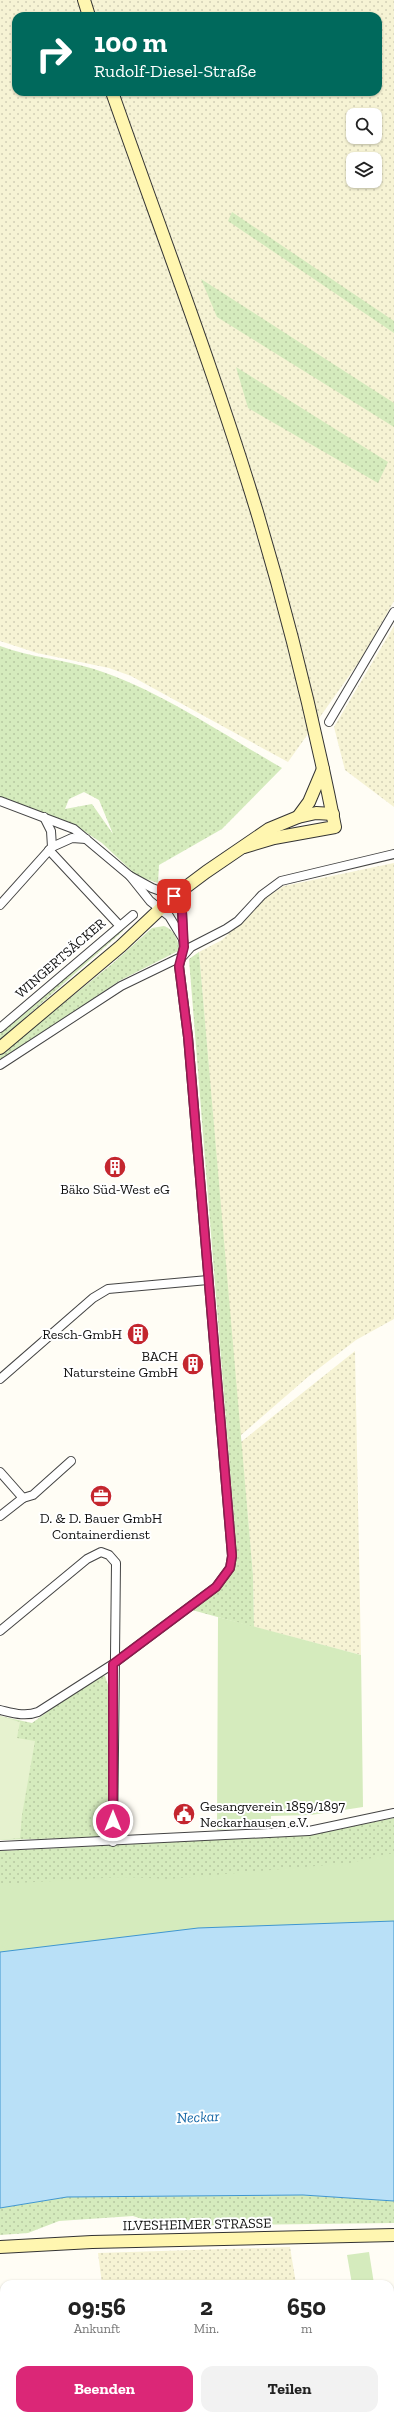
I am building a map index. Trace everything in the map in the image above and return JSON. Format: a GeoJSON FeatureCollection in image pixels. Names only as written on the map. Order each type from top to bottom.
{"type":"FeatureCollection","features":[{"type":"Feature","properties":{"kind":"main road"},"geometry":{"type":"LineString","coordinates":[[84,0],[87,12]]}},
{"type":"Feature","properties":{"kind":"main road"},"geometry":{"type":"LineString","coordinates":[[113,96],[200,337],[255,505],[286,615],[333,814],[335,827],[274,838],[244,847]]}},
{"type":"Feature","properties":{"kind":"main road"},"geometry":{"type":"LineString","coordinates":[[298,817],[309,802],[323,769]]}},
{"type":"Feature","properties":{"kind":"main road"},"geometry":{"type":"LineString","coordinates":[[0,1048],[121,946],[174,896],[269,829],[298,817],[316,813],[333,814]]}},
{"type":"Feature","properties":{"kind":"main road","name":"ILVESHEIMER STRASSE"},"geometry":{"type":"LineString","coordinates":[[0,2247],[92,2242],[394,2236]]}},
{"type":"Feature","properties":{"kind":"street"},"geometry":{"type":"LineString","coordinates":[[329,722],[394,612]]}},
{"type":"Feature","properties":{"kind":"street"},"geometry":{"type":"LineString","coordinates":[[0,801],[74,829],[130,876],[150,901],[168,916],[183,939]]}},
{"type":"Feature","properties":{"kind":"street"},"geometry":{"type":"LineString","coordinates":[[44,817],[51,831],[50,848]]}},
{"type":"Feature","properties":{"kind":"street"},"geometry":{"type":"LineString","coordinates":[[0,905],[50,848],[72,838],[86,839]]}},
{"type":"Feature","properties":{"kind":"street","name":"WINGERTSÄCKER"},"geometry":{"type":"LineString","coordinates":[[50,848],[120,925]]}},
{"type":"Feature","properties":{"kind":"street"},"geometry":{"type":"LineString","coordinates":[[0,1710],[21,1715],[30,1715],[38,1712],[113,1664],[216,1587],[230,1568],[232,1544],[188,1037],[179,966],[183,956],[191,947],[238,921],[272,887],[281,881],[394,854]]}},
{"type":"Feature","properties":{"kind":"street"},"geometry":{"type":"LineString","coordinates":[[130,876],[152,888],[174,896],[182,911],[183,956]]}},
{"type":"Feature","properties":{"kind":"street","name":"WINGERTSÄCKER"},"geometry":{"type":"LineString","coordinates":[[0,1028],[133,915]]}},
{"type":"Feature","properties":{"kind":"street"},"geometry":{"type":"LineString","coordinates":[[0,1065],[122,986],[183,956]]}},
{"type":"Feature","properties":{"kind":"street"},"geometry":{"type":"LineString","coordinates":[[0,1379],[94,1298],[108,1289],[208,1280]]}},
{"type":"Feature","properties":{"kind":"street"},"geometry":{"type":"LineString","coordinates":[[0,1516],[23,1498],[33,1495],[71,1461]]}},
{"type":"Feature","properties":{"kind":"street"},"geometry":{"type":"LineString","coordinates":[[0,1472],[23,1498]]}},
{"type":"Feature","properties":{"kind":"street"},"geometry":{"type":"LineString","coordinates":[[0,1630],[87,1559],[101,1552],[109,1555],[116,1563],[113,1664],[113,1842]]}},
{"type":"Feature","properties":{"kind":"street"},"geometry":{"type":"LineString","coordinates":[[0,1846],[113,1842],[308,1830],[394,1813]]}},
{"type":"Feature","properties":{"kind":"shaded area"},"geometry":{"type":"Polygon","coordinates":[[[0,0],[394,0],[394,601],[361,659],[288,762],[131,676],[109,668],[37,653],[0,641],[0,0]]]}},
{"type":"Feature","properties":{"kind":"shaded area"},"geometry":{"type":"Polygon","coordinates":[[[394,626],[394,807],[345,770],[334,727],[394,626]]]}},
{"type":"Feature","properties":{"kind":"shaded area"},"geometry":{"type":"Polygon","coordinates":[[[394,863],[394,1319],[356,1340],[309,1376],[240,1436],[199,952],[222,940],[268,896],[284,886],[394,863]]]}},
{"type":"Feature","properties":{"kind":"shaded area"},"geometry":{"type":"Polygon","coordinates":[[[355,1351],[361,1655],[254,1627],[253,1575],[241,1442],[355,1351]]]}},
{"type":"Feature","properties":{"kind":"shaded area"},"geometry":{"type":"Polygon","coordinates":[[[290,2247],[295,2280],[101,2280],[98,2253],[290,2247]]]}},
{"type":"Feature","properties":{"kind":"green space"},"geometry":{"type":"Polygon","coordinates":[[[232,212],[394,321],[394,333],[228,221],[232,212]]]}},
{"type":"Feature","properties":{"kind":"green space"},"geometry":{"type":"Polygon","coordinates":[[[201,279],[394,403],[394,427],[217,317],[201,279]]]}},
{"type":"Feature","properties":{"kind":"green space"},"geometry":{"type":"Polygon","coordinates":[[[236,367],[388,462],[378,483],[248,408],[236,367]]]}},
{"type":"Feature","properties":{"kind":"green space"},"geometry":{"type":"Polygon","coordinates":[[[0,646],[94,669],[142,688],[166,700],[282,768],[222,829],[159,865],[158,883],[137,876],[102,843],[76,826],[0,797],[0,646]],[[84,792],[69,799],[65,809],[92,804],[113,834],[99,800],[84,792]]]}},
{"type":"Feature","properties":{"kind":"green space"},"geometry":{"type":"Polygon","coordinates":[[[164,926],[173,932],[180,950],[119,981],[0,1063],[0,1055],[112,964],[152,928],[164,926]]]}},
{"type":"Feature","properties":{"kind":"green space"},"geometry":{"type":"Polygon","coordinates":[[[121,928],[123,931],[0,1040],[0,1033],[121,928]]]}},
{"type":"Feature","properties":{"kind":"green space"},"geometry":{"type":"Polygon","coordinates":[[[199,952],[253,1575],[254,1627],[192,1610],[222,1585],[232,1571],[235,1555],[235,1533],[189,959],[199,952]]]}},
{"type":"Feature","properties":{"kind":"green space"},"geometry":{"type":"Polygon","coordinates":[[[218,1617],[361,1655],[363,1807],[311,1815],[271,1816],[271,1819],[266,1819],[267,1827],[217,1830],[218,1617]]]}},
{"type":"Feature","properties":{"kind":"green space"},"geometry":{"type":"Polygon","coordinates":[[[97,1676],[105,1676],[109,1688],[113,1837],[0,1840],[0,1716],[32,1723],[97,1676]]]}},
{"type":"Feature","properties":{"kind":"green space"},"geometry":{"type":"Polygon","coordinates":[[[0,1716],[20,1722],[17,1738],[35,1741],[22,1815],[20,1838],[0,1840],[0,1716]]]}},
{"type":"Feature","properties":{"kind":"green space"},"geometry":{"type":"Polygon","coordinates":[[[394,1818],[394,1921],[0,1952],[0,1851],[309,1835],[394,1818]]]}},
{"type":"Feature","properties":{"kind":"green space"},"geometry":{"type":"Polygon","coordinates":[[[394,1853],[394,2049],[0,2112],[0,1884],[122,1877],[170,1879],[350,1863],[394,1853]]]}},
{"type":"Feature","properties":{"kind":"green space"},"geometry":{"type":"Polygon","coordinates":[[[303,2195],[394,2201],[394,2223],[164,2226],[133,2216],[59,2221],[28,2233],[0,2235],[0,2208],[67,2197],[303,2195]]]}},
{"type":"Feature","properties":{"kind":"green space"},"geometry":{"type":"Polygon","coordinates":[[[369,2252],[373,2280],[351,2280],[347,2255],[369,2252]]]}},
{"type":"Feature","properties":{"kind":"water","name":"Neckar"},"geometry":{"type":"Polygon","coordinates":[[[394,1921],[394,2201],[303,2195],[67,2197],[0,2208],[0,1952],[198,1928],[394,1921]]]}},
{"type":"Feature","properties":{"kind":"place","name":"Bäko Süd-West eG"},"geometry":{"type":"Point","coordinates":[115,1167]}},
{"type":"Feature","properties":{"kind":"place","name":"Resch-GmbH"},"geometry":{"type":"Point","coordinates":[138,1334]}},
{"type":"Feature","properties":{"kind":"place","name":"BACH Natursteine GmbH"},"geometry":{"type":"Point","coordinates":[193,1364]}},
{"type":"Feature","properties":{"kind":"place","name":"D. & D. Bauer GmbH Containerdienst"},"geometry":{"type":"Point","coordinates":[101,1496]}},
{"type":"Feature","properties":{"kind":"place","name":"Gesangverein 1859/1897 Neckarhausen e.V."},"geometry":{"type":"Point","coordinates":[184,1814]}},
{"type":"Feature","properties":{"kind":"route"},"geometry":{"type":"LineString","coordinates":[[113,1821],[113,1664],[216,1587],[230,1568],[232,1556],[188,1037],[179,966],[183,956],[184,947],[182,911],[174,896]]}}]}
